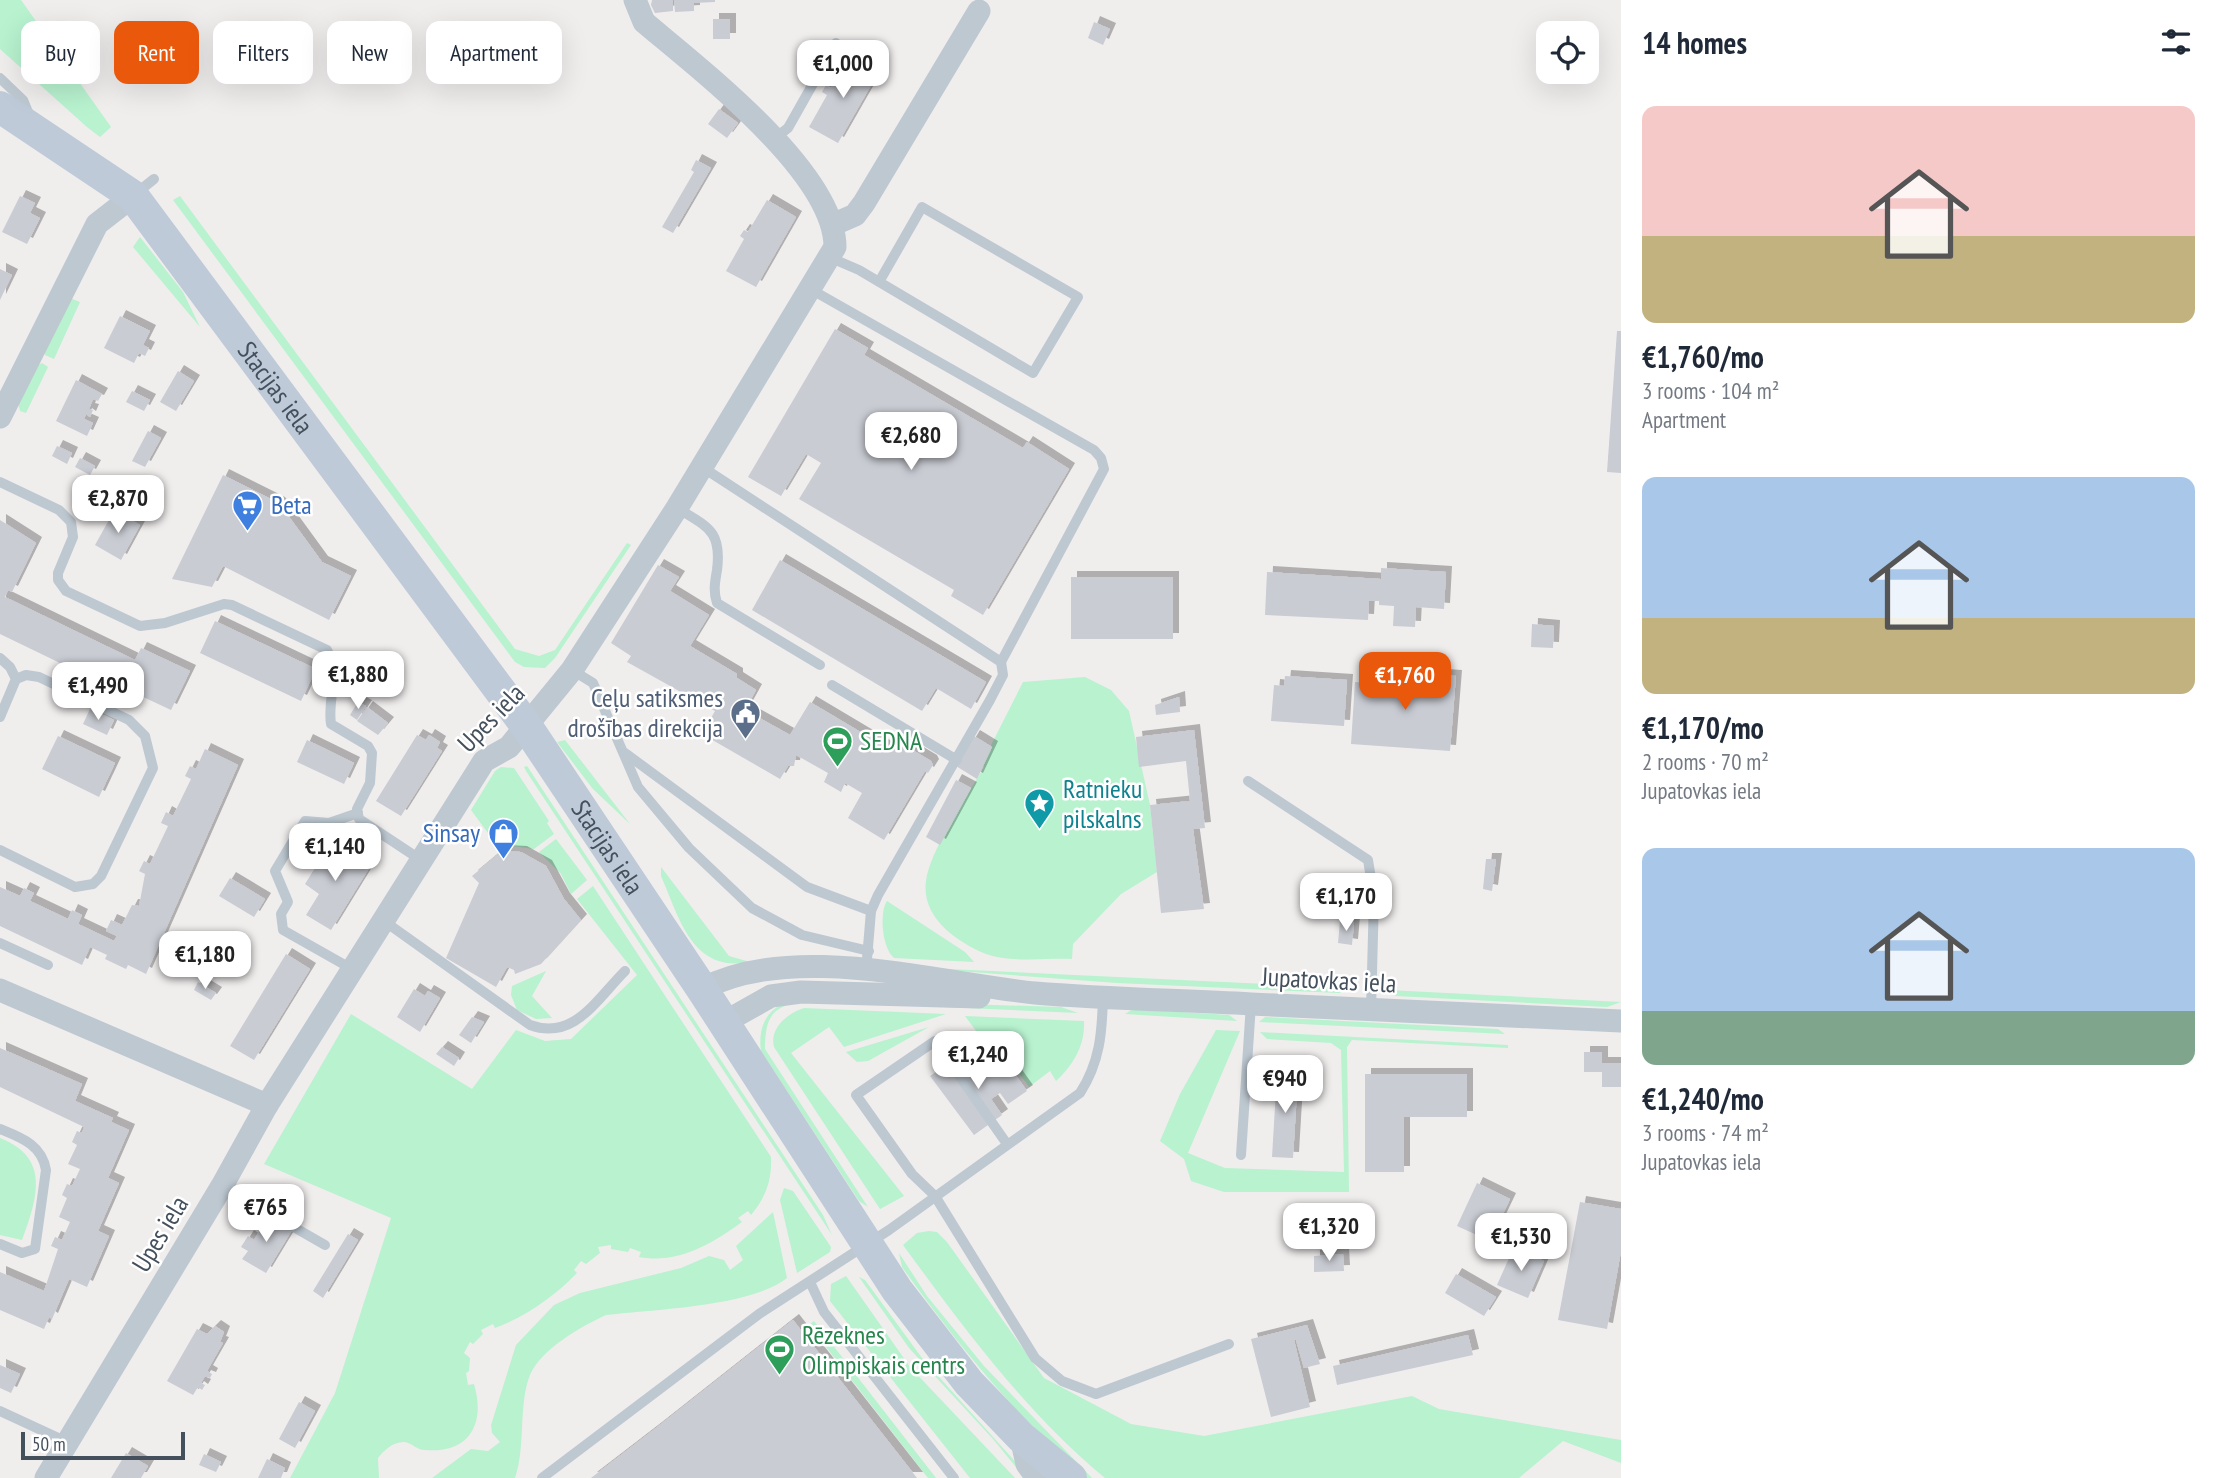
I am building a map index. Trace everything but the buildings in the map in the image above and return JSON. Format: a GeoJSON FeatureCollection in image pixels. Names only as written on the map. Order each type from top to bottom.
{"type":"FeatureCollection","features":[{"type":"Feature","properties":{"kind":"main road","name":"Stacijas iela"},"geometry":{"type":"LineString","coordinates":[[0,107],[144,195],[525,724],[702,989],[897,1290],[969,1383],[1021,1437],[1071,1478]]}},
{"type":"Feature","properties":{"kind":"street"},"geometry":{"type":"LineString","coordinates":[[635,0],[644,22],[754,116],[775,138],[807,181],[832,225],[855,215],[864,203],[979,11]]}},
{"type":"Feature","properties":{"kind":"street"},"geometry":{"type":"LineString","coordinates":[[0,417],[97,224],[144,195]]}},
{"type":"Feature","properties":{"kind":"street","name":"Upes iela"},"geometry":{"type":"LineString","coordinates":[[46,1478],[222,1186],[267,1105],[484,761],[509,747],[525,724],[572,670],[677,508],[831,258],[835,247],[832,225]]}},
{"type":"Feature","properties":{"kind":"street"},"geometry":{"type":"LineString","coordinates":[[775,995],[795,985],[858,983],[865,979],[867,961]]}},
{"type":"Feature","properties":{"kind":"street","name":"Jupatovkas iela"},"geometry":{"type":"LineString","coordinates":[[702,989],[726,976],[760,969],[867,961],[1034,993],[1621,1021]]}},
{"type":"Feature","properties":{"kind":"street"},"geometry":{"type":"LineString","coordinates":[[0,990],[267,1105]]}},
{"type":"Feature","properties":{"kind":"street","name":"Jupatovkas iela"},"geometry":{"type":"LineString","coordinates":[[723,1023],[775,995],[801,992],[1012,998],[1034,993]]}},
{"type":"Feature","properties":{"kind":"street"},"geometry":{"type":"LineString","coordinates":[[1021,1437],[1027,1464],[1037,1478]]}},
{"type":"Feature","properties":{"kind":"lane"},"geometry":{"type":"LineString","coordinates":[[775,138],[788,128],[836,43]]}},
{"type":"Feature","properties":{"kind":"lane"},"geometry":{"type":"LineString","coordinates":[[0,78],[23,100],[35,129]]}},
{"type":"Feature","properties":{"kind":"lane"},"geometry":{"type":"LineString","coordinates":[[831,258],[879,282],[1033,373],[1078,297],[922,207],[879,282]]}},
{"type":"Feature","properties":{"kind":"lane"},"geometry":{"type":"LineString","coordinates":[[572,670],[593,683],[638,788],[689,848],[752,908],[802,935],[867,961],[872,911],[1003,675],[1001,662],[1104,469],[1101,458],[1083,443],[812,290]]}},
{"type":"Feature","properties":{"kind":"lane"},"geometry":{"type":"LineString","coordinates":[[702,467],[1001,662]]}},
{"type":"Feature","properties":{"kind":"lane"},"geometry":{"type":"LineString","coordinates":[[0,482],[59,510],[71,522],[73,537],[58,573],[58,580],[66,591],[140,626],[165,623],[224,604],[232,605],[327,650],[332,658],[335,691],[331,724],[368,746],[372,752],[370,783],[359,804],[359,819],[421,860]]}},
{"type":"Feature","properties":{"kind":"lane"},"geometry":{"type":"LineString","coordinates":[[677,508],[710,530],[717,538],[717,603],[820,665]]}},
{"type":"Feature","properties":{"kind":"lane"},"geometry":{"type":"LineString","coordinates":[[0,658],[10,667],[16,679]]}},
{"type":"Feature","properties":{"kind":"lane"},"geometry":{"type":"LineString","coordinates":[[0,717],[16,679],[26,675],[39,677],[118,713],[145,736],[153,768],[101,876],[93,884],[75,887],[0,850]]}},
{"type":"Feature","properties":{"kind":"lane"},"geometry":{"type":"LineString","coordinates":[[832,685],[957,760]]}},
{"type":"Feature","properties":{"kind":"lane"},"geometry":{"type":"LineString","coordinates":[[622,751],[807,887],[872,911]]}},
{"type":"Feature","properties":{"kind":"lane"},"geometry":{"type":"LineString","coordinates":[[1248,781],[1368,860],[1374,897],[1371,1010]]}},
{"type":"Feature","properties":{"kind":"lane"},"geometry":{"type":"LineString","coordinates":[[352,969],[283,930],[281,914],[288,902],[275,871],[305,821],[329,823],[358,814]]}},
{"type":"Feature","properties":{"kind":"lane"},"geometry":{"type":"LineString","coordinates":[[384,921],[530,1025],[545,1030],[560,1030],[572,1024],[625,971]]}},
{"type":"Feature","properties":{"kind":"lane"},"geometry":{"type":"LineString","coordinates":[[0,943],[48,965]]}},
{"type":"Feature","properties":{"kind":"lane"},"geometry":{"type":"LineString","coordinates":[[542,1478],[759,1314],[867,1243],[1080,1093],[1093,1072],[1100,1050],[1103,997]]}},
{"type":"Feature","properties":{"kind":"lane"},"geometry":{"type":"LineString","coordinates":[[1241,1155],[1251,1004]]}},
{"type":"Feature","properties":{"kind":"lane"},"geometry":{"type":"LineString","coordinates":[[1007,1143],[935,1041],[856,1095],[912,1174],[935,1196],[1035,1358],[1062,1381],[1097,1394],[1229,1344]]}},
{"type":"Feature","properties":{"kind":"lane"},"geometry":{"type":"LineString","coordinates":[[0,1129],[29,1141],[44,1158],[46,1170],[35,1248],[22,1253],[0,1244]]}},
{"type":"Feature","properties":{"kind":"lane"},"geometry":{"type":"LineString","coordinates":[[222,1186],[325,1245]]}},
{"type":"Feature","properties":{"kind":"lane"},"geometry":{"type":"LineString","coordinates":[[810,1282],[824,1312],[954,1478]]}},
{"type":"Feature","properties":{"kind":"lane"},"geometry":{"type":"LineString","coordinates":[[0,1411],[67,1442]]}},
{"type":"Feature","properties":{"kind":"green space"},"geometry":{"type":"Polygon","coordinates":[[[0,0],[21,0],[36,21],[21,21],[21,68],[0,49],[0,0]]]}},
{"type":"Feature","properties":{"kind":"green space"},"geometry":{"type":"Polygon","coordinates":[[[39,84],[81,84],[111,127],[100,137],[39,84]]]}},
{"type":"Feature","properties":{"kind":"green space"},"geometry":{"type":"Polygon","coordinates":[[[180,196],[515,649],[539,656],[555,650],[627,543],[631,545],[555,658],[545,668],[524,667],[515,662],[173,200],[180,196]]]}},
{"type":"Feature","properties":{"kind":"green space"},"geometry":{"type":"Polygon","coordinates":[[[140,237],[183,292],[200,327],[133,247],[140,237]]]}},
{"type":"Feature","properties":{"kind":"green space"},"geometry":{"type":"Polygon","coordinates":[[[70,298],[80,302],[54,359],[45,355],[43,350],[70,298]]]}},
{"type":"Feature","properties":{"kind":"green space"},"geometry":{"type":"Polygon","coordinates":[[[42,363],[48,367],[26,413],[20,411],[18,403],[38,365],[42,363]]]}},
{"type":"Feature","properties":{"kind":"green space"},"geometry":{"type":"Polygon","coordinates":[[[1085,677],[1111,690],[1129,711],[1150,805],[1157,872],[1121,894],[1073,944],[1072,959],[1017,959],[986,954],[953,935],[935,917],[929,906],[926,881],[934,854],[984,767],[981,765],[1023,682],[1085,677]]]}},
{"type":"Feature","properties":{"kind":"green space"},"geometry":{"type":"Polygon","coordinates":[[[565,740],[630,824],[593,789],[557,742],[565,740]]]}},
{"type":"Feature","properties":{"kind":"green space"},"geometry":{"type":"Polygon","coordinates":[[[527,766],[823,1215],[832,1235],[526,771],[524,767],[527,766]]]}},
{"type":"Feature","properties":{"kind":"green space"},"geometry":{"type":"Polygon","coordinates":[[[501,767],[514,768],[549,821],[547,823],[554,834],[534,849],[496,844],[471,810],[495,771],[501,767]]]}},
{"type":"Feature","properties":{"kind":"green space"},"geometry":{"type":"Polygon","coordinates":[[[556,839],[587,880],[571,894],[561,874],[539,852],[556,839]]]}},
{"type":"Feature","properties":{"kind":"green space"},"geometry":{"type":"Polygon","coordinates":[[[661,867],[729,956],[750,962],[730,963],[714,959],[701,951],[682,925],[661,876],[661,867]]]}},
{"type":"Feature","properties":{"kind":"green space"},"geometry":{"type":"Polygon","coordinates":[[[593,886],[771,1157],[769,1181],[761,1202],[751,1215],[748,1211],[738,1218],[742,1222],[718,1238],[680,1255],[667,1258],[639,1257],[641,1252],[630,1248],[628,1252],[611,1249],[611,1245],[598,1247],[600,1253],[586,1264],[581,1261],[574,1270],[577,1273],[539,1305],[495,1328],[493,1324],[481,1330],[483,1334],[473,1344],[470,1342],[464,1353],[470,1358],[469,1371],[466,1373],[468,1385],[474,1384],[478,1412],[470,1434],[453,1447],[422,1450],[405,1442],[393,1445],[378,1458],[379,1478],[290,1478],[335,1393],[391,1218],[264,1164],[351,1014],[472,1089],[516,1030],[545,1041],[571,1039],[637,975],[577,899],[593,886]]]}},
{"type":"Feature","properties":{"kind":"green space"},"geometry":{"type":"Polygon","coordinates":[[[887,901],[965,952],[974,962],[894,958],[887,947],[883,930],[883,914],[887,901]]]}},
{"type":"Feature","properties":{"kind":"green space"},"geometry":{"type":"Polygon","coordinates":[[[905,967],[1352,988],[1339,993],[1117,983],[905,967]]]}},
{"type":"Feature","properties":{"kind":"green space"},"geometry":{"type":"Polygon","coordinates":[[[546,971],[532,996],[552,1018],[536,1019],[517,1010],[511,995],[512,986],[546,971]]]}},
{"type":"Feature","properties":{"kind":"green space"},"geometry":{"type":"Polygon","coordinates":[[[1388,990],[1621,1002],[1607,1007],[1396,996],[1388,990]]]}},
{"type":"Feature","properties":{"kind":"green space"},"geometry":{"type":"Polygon","coordinates":[[[800,999],[1061,1007],[1078,1013],[806,1001],[778,1010],[769,1021],[765,1049],[868,1207],[859,1201],[761,1051],[761,1031],[768,1016],[781,1005],[800,999]]]}},
{"type":"Feature","properties":{"kind":"green space"},"geometry":{"type":"Polygon","coordinates":[[[804,1008],[946,1014],[844,1047],[829,1027],[791,1053],[904,1196],[880,1209],[774,1047],[774,1034],[781,1022],[804,1008]]]}},
{"type":"Feature","properties":{"kind":"green space"},"geometry":{"type":"Polygon","coordinates":[[[1133,1009],[1229,1015],[1237,1021],[1125,1014],[1133,1009]]]}},
{"type":"Feature","properties":{"kind":"green space"},"geometry":{"type":"Polygon","coordinates":[[[965,1016],[1084,1021],[1084,1030],[1077,1054],[1062,1075],[1056,1081],[1050,1071],[1029,1087],[1003,1051],[994,1055],[965,1016]]]}},
{"type":"Feature","properties":{"kind":"green space"},"geometry":{"type":"Polygon","coordinates":[[[1265,1017],[1498,1029],[1505,1034],[1259,1022],[1265,1017]]]}},
{"type":"Feature","properties":{"kind":"green space"},"geometry":{"type":"Polygon","coordinates":[[[929,1027],[868,1061],[857,1062],[846,1052],[929,1027]]]}},
{"type":"Feature","properties":{"kind":"green space"},"geometry":{"type":"Polygon","coordinates":[[[1216,1030],[1240,1031],[1188,1153],[1225,1168],[1344,1172],[1341,1050],[1331,1043],[1267,1039],[1260,1032],[1508,1045],[1508,1048],[1352,1040],[1347,1047],[1349,1192],[1224,1192],[1191,1181],[1184,1159],[1160,1141],[1180,1094],[1216,1030]]]}},
{"type":"Feature","properties":{"kind":"green space"},"geometry":{"type":"Polygon","coordinates":[[[0,1138],[16,1146],[27,1156],[36,1181],[32,1209],[22,1240],[0,1235],[0,1138]]]}},
{"type":"Feature","properties":{"kind":"green space"},"geometry":{"type":"Polygon","coordinates":[[[784,1188],[793,1191],[831,1247],[830,1252],[797,1273],[780,1200],[784,1188]]]}},
{"type":"Feature","properties":{"kind":"green space"},"geometry":{"type":"Polygon","coordinates":[[[773,1212],[787,1278],[771,1288],[726,1301],[606,1315],[586,1325],[553,1347],[535,1365],[530,1375],[524,1399],[520,1453],[515,1478],[432,1478],[471,1449],[488,1451],[500,1442],[492,1433],[491,1425],[516,1345],[554,1305],[580,1293],[681,1268],[709,1256],[724,1260],[730,1270],[743,1260],[736,1246],[773,1212]]]}},
{"type":"Feature","properties":{"kind":"green space"},"geometry":{"type":"Polygon","coordinates":[[[937,1232],[947,1242],[1044,1378],[1131,1424],[1204,1436],[1412,1396],[1439,1409],[1621,1440],[1621,1463],[1563,1441],[1519,1478],[1105,1478],[1076,1453],[1022,1397],[972,1338],[903,1245],[917,1233],[937,1232]]]}},
{"type":"Feature","properties":{"kind":"green space"},"geometry":{"type":"Polygon","coordinates":[[[899,1253],[927,1296],[984,1366],[1092,1478],[1086,1478],[1035,1430],[988,1378],[902,1267],[899,1253]]]}},
{"type":"Feature","properties":{"kind":"green space"},"geometry":{"type":"Polygon","coordinates":[[[846,1276],[910,1367],[1015,1478],[970,1478],[830,1301],[831,1284],[846,1276]]]}},
{"type":"Feature","properties":{"kind":"green space"},"geometry":{"type":"Polygon","coordinates":[[[859,1277],[865,1280],[922,1358],[1030,1478],[1025,1478],[909,1348],[859,1277]]]}},
{"type":"Feature","properties":{"kind":"green space"},"geometry":{"type":"Polygon","coordinates":[[[814,1321],[936,1478],[928,1478],[809,1325],[814,1321]]]}},
{"type":"Feature","properties":{"kind":"place","name":"Beta"},"geometry":{"type":"Point","coordinates":[248,532]}},
{"type":"Feature","properties":{"kind":"place","name":"Ceļu satiksmes drošības direkcija"},"geometry":{"type":"Point","coordinates":[746,740]}},
{"type":"Feature","properties":{"kind":"place","name":"SEDNA"},"geometry":{"type":"Point","coordinates":[837,768]}},
{"type":"Feature","properties":{"kind":"place","name":"Ratnieku pilskalns"},"geometry":{"type":"Point","coordinates":[1040,831]}},
{"type":"Feature","properties":{"kind":"place","name":"Sinsay"},"geometry":{"type":"Point","coordinates":[503,860]}},
{"type":"Feature","properties":{"kind":"place","name":"Rēzeknes Olimpiskais centrs"},"geometry":{"type":"Point","coordinates":[779,1377]}}]}
